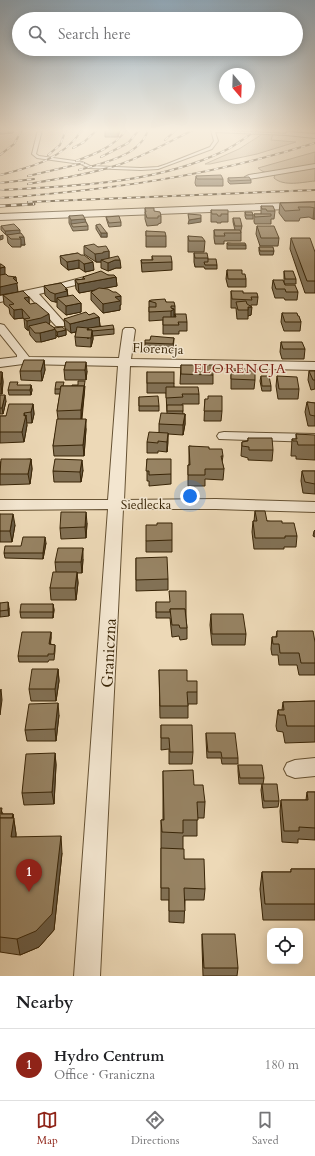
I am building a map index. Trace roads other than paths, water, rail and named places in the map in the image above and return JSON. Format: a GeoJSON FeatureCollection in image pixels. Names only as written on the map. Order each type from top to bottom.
{"type":"FeatureCollection","features":[{"type":"Feature","properties":{"kind":"street"},"geometry":{"type":"LineString","coordinates":[[249,177],[258,176]]}},
{"type":"Feature","properties":{"kind":"street"},"geometry":{"type":"LineString","coordinates":[[0,217],[315,205]]}},
{"type":"Feature","properties":{"kind":"street"},"geometry":{"type":"LineString","coordinates":[[0,300],[92,278]]}},
{"type":"Feature","properties":{"kind":"street"},"geometry":{"type":"LineString","coordinates":[[32,293],[60,324]]}},
{"type":"Feature","properties":{"kind":"street"},"geometry":{"type":"LineString","coordinates":[[0,327],[23,355],[23,360]]}},
{"type":"Feature","properties":{"kind":"street","name":"Graniczna"},"geometry":{"type":"LineString","coordinates":[[87,976],[117,504],[124,361],[129,330]]}},
{"type":"Feature","properties":{"kind":"street","name":"Florencja"},"geometry":{"type":"LineString","coordinates":[[0,363],[23,360],[315,366]]}},
{"type":"Feature","properties":{"kind":"street"},"geometry":{"type":"LineString","coordinates":[[224,436],[315,438]]}},
{"type":"Feature","properties":{"kind":"street","name":"Siedlecka"},"geometry":{"type":"LineString","coordinates":[[0,505],[223,504],[315,507]]}},
{"type":"Feature","properties":{"kind":"railway"},"geometry":{"type":"LineString","coordinates":[[28,184],[75,176]]}},
{"type":"Feature","properties":{"kind":"railway"},"geometry":{"type":"LineString","coordinates":[[0,190],[85,185],[148,176]]}},
{"type":"Feature","properties":{"kind":"railway"},"geometry":{"type":"LineString","coordinates":[[0,198],[80,191],[184,176]]}},
{"type":"Feature","properties":{"kind":"railway"},"geometry":{"type":"LineString","coordinates":[[0,183],[34,179]]}},
{"type":"Feature","properties":{"kind":"railway"},"geometry":{"type":"LineString","coordinates":[[28,202],[315,190]]}},
{"type":"Feature","properties":{"kind":"railway"},"geometry":{"type":"LineString","coordinates":[[0,206],[34,204]]}},
{"type":"Feature","properties":{"kind":"place","name":"Hydro Centrum"},"geometry":{"type":"Point","coordinates":[29,892]}},
{"type":"Feature","properties":{"kind":"district","name":"FLORENCJA"},"geometry":{"type":"Point","coordinates":[240,368]}}]}
